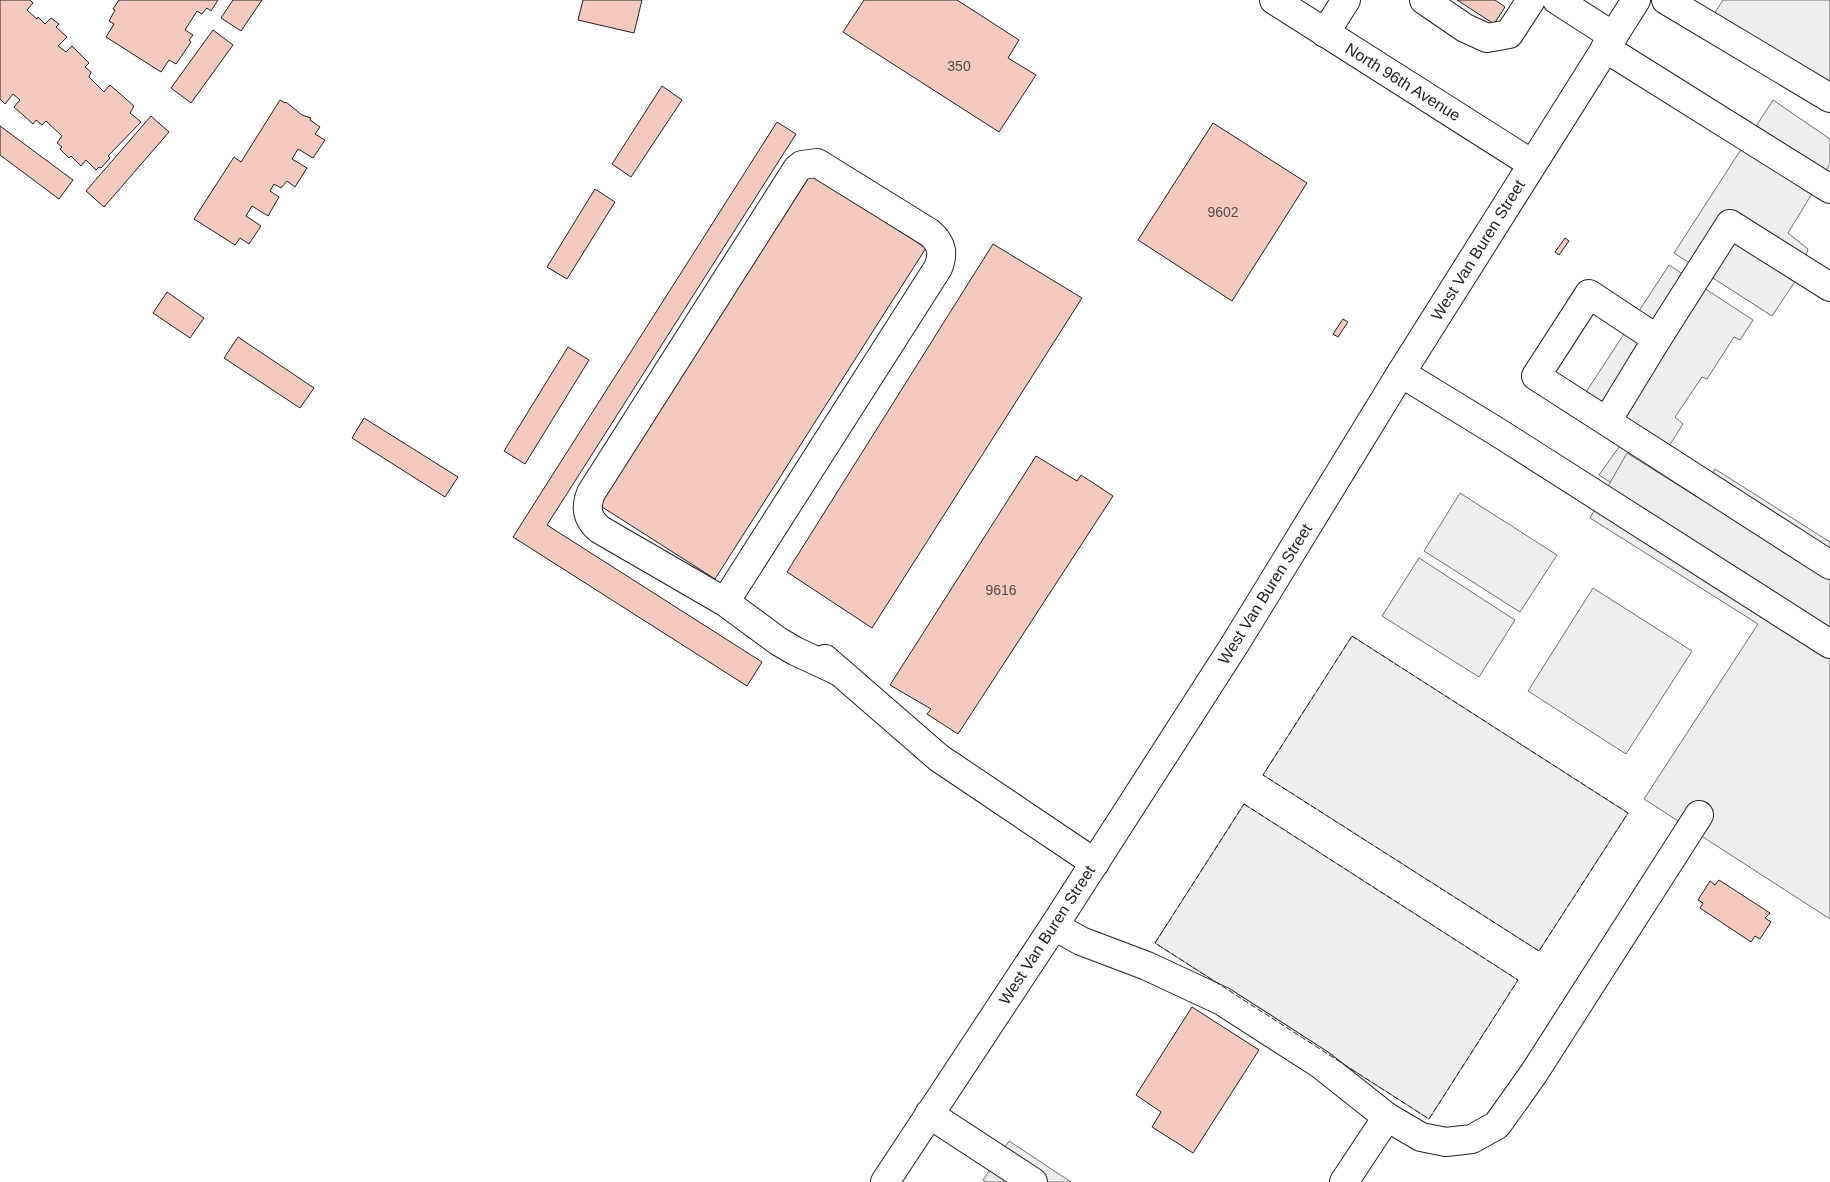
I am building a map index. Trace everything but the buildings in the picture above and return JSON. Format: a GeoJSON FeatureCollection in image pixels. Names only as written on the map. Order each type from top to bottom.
{"type":"FeatureCollection","features":[{"type":"Feature","properties":{"kind":"main road","name":"North 96th Avenue"},"geometry":{"type":"LineString","coordinates":[[1274,0],[1532,164]]}},
{"type":"Feature","properties":{"kind":"main road"},"geometry":{"type":"LineString","coordinates":[[1326,33],[1346,0]]}},
{"type":"Feature","properties":{"kind":"main road"},"geometry":{"type":"LineString","coordinates":[[1424,0],[1466,28],[1487,38],[1509,34],[1531,0]]}},
{"type":"Feature","properties":{"kind":"main road"},"geometry":{"type":"LineString","coordinates":[[1557,0],[1609,42],[1830,188]]}},
{"type":"Feature","properties":{"kind":"main road","name":"West Van Buren Street"},"geometry":{"type":"LineString","coordinates":[[885,1182],[1054,926],[1235,644],[1400,373],[1636,0]]}},
{"type":"Feature","properties":{"kind":"main road"},"geometry":{"type":"LineString","coordinates":[[1666,0],[1830,98]]}},
{"type":"Feature","properties":{"kind":"main road"},"geometry":{"type":"LineString","coordinates":[[725,602],[938,268],[942,257],[938,241],[930,233],[817,163],[802,164],[797,169],[596,484],[587,504],[588,514],[592,522],[599,529],[725,602],[785,625],[939,758],[1094,862]]}},
{"type":"Feature","properties":{"kind":"main road"},"geometry":{"type":"LineString","coordinates":[[1607,421],[1730,224],[1830,287]]}},
{"type":"Feature","properties":{"kind":"main road"},"geometry":{"type":"LineString","coordinates":[[1657,339],[1589,294],[1536,376],[1830,565]]}},
{"type":"Feature","properties":{"kind":"main road"},"geometry":{"type":"LineString","coordinates":[[1400,373],[1830,644]]}},
{"type":"Feature","properties":{"kind":"main road"},"geometry":{"type":"LineString","coordinates":[[1054,926],[1081,941],[1148,966],[1222,1001],[1320,1064],[1386,1117],[1422,1137],[1446,1142],[1472,1139],[1497,1125],[1534,1073],[1699,815]]}},
{"type":"Feature","properties":{"kind":"main road"},"geometry":{"type":"LineString","coordinates":[[929,1114],[1033,1182]]}},
{"type":"Feature","properties":{"kind":"main road"},"geometry":{"type":"LineString","coordinates":[[1344,1182],[1386,1117]]}},
{"type":"Feature","properties":{"kind":"shaded area"},"geometry":{"type":"Polygon","coordinates":[[[1723,0],[1830,0],[1830,112],[1703,31],[1723,0]]]}},
{"type":"Feature","properties":{"kind":"shaded area"},"geometry":{"type":"Polygon","coordinates":[[[1773,100],[1830,139],[1830,164],[1788,233],[1808,249],[1800,274],[1772,316],[1674,253],[1773,100]]]}},
{"type":"Feature","properties":{"kind":"shaded area"},"geometry":{"type":"Polygon","coordinates":[[[1669,265],[1753,320],[1740,340],[1734,337],[1707,379],[1702,377],[1675,417],[1683,424],[1656,467],[1687,490],[1671,514],[1663,516],[1599,475],[1621,444],[1573,412],[1669,265]]]}},
{"type":"Feature","properties":{"kind":"shaded area"},"geometry":{"type":"Polygon","coordinates":[[[1627,453],[1697,497],[1715,469],[1830,542],[1830,919],[1644,799],[1758,624],[1590,518],[1627,453]]]}},
{"type":"Feature","properties":{"kind":"shaded area"},"geometry":{"type":"Polygon","coordinates":[[[1460,493],[1557,555],[1520,612],[1424,551],[1460,493]]]}},
{"type":"Feature","properties":{"kind":"shaded area"},"geometry":{"type":"Polygon","coordinates":[[[1419,558],[1515,620],[1479,677],[1382,616],[1419,558]]]}},
{"type":"Feature","properties":{"kind":"shaded area"},"geometry":{"type":"Polygon","coordinates":[[[1593,588],[1692,651],[1626,754],[1528,691],[1593,588]]]}},
{"type":"Feature","properties":{"kind":"shaded area"},"geometry":{"type":"Polygon","coordinates":[[[1352,636],[1628,813],[1539,951],[1263,775],[1352,636]]]}},
{"type":"Feature","properties":{"kind":"shaded area"},"geometry":{"type":"Polygon","coordinates":[[[1244,804],[1518,980],[1429,1119],[1155,943],[1244,804]]]}},
{"type":"Feature","properties":{"kind":"shaded area"},"geometry":{"type":"Polygon","coordinates":[[[1009,1141],[1071,1182],[986,1182],[983,1180],[1009,1141]]]}},
{"type":"Feature","properties":{"kind":"fence"},"geometry":{"type":"LineString","coordinates":[[1352,636],[1628,813],[1539,951],[1263,775],[1352,636]]}},
{"type":"Feature","properties":{"kind":"fence"},"geometry":{"type":"LineString","coordinates":[[1244,804],[1518,980],[1429,1119],[1155,943],[1244,804]]}}]}
